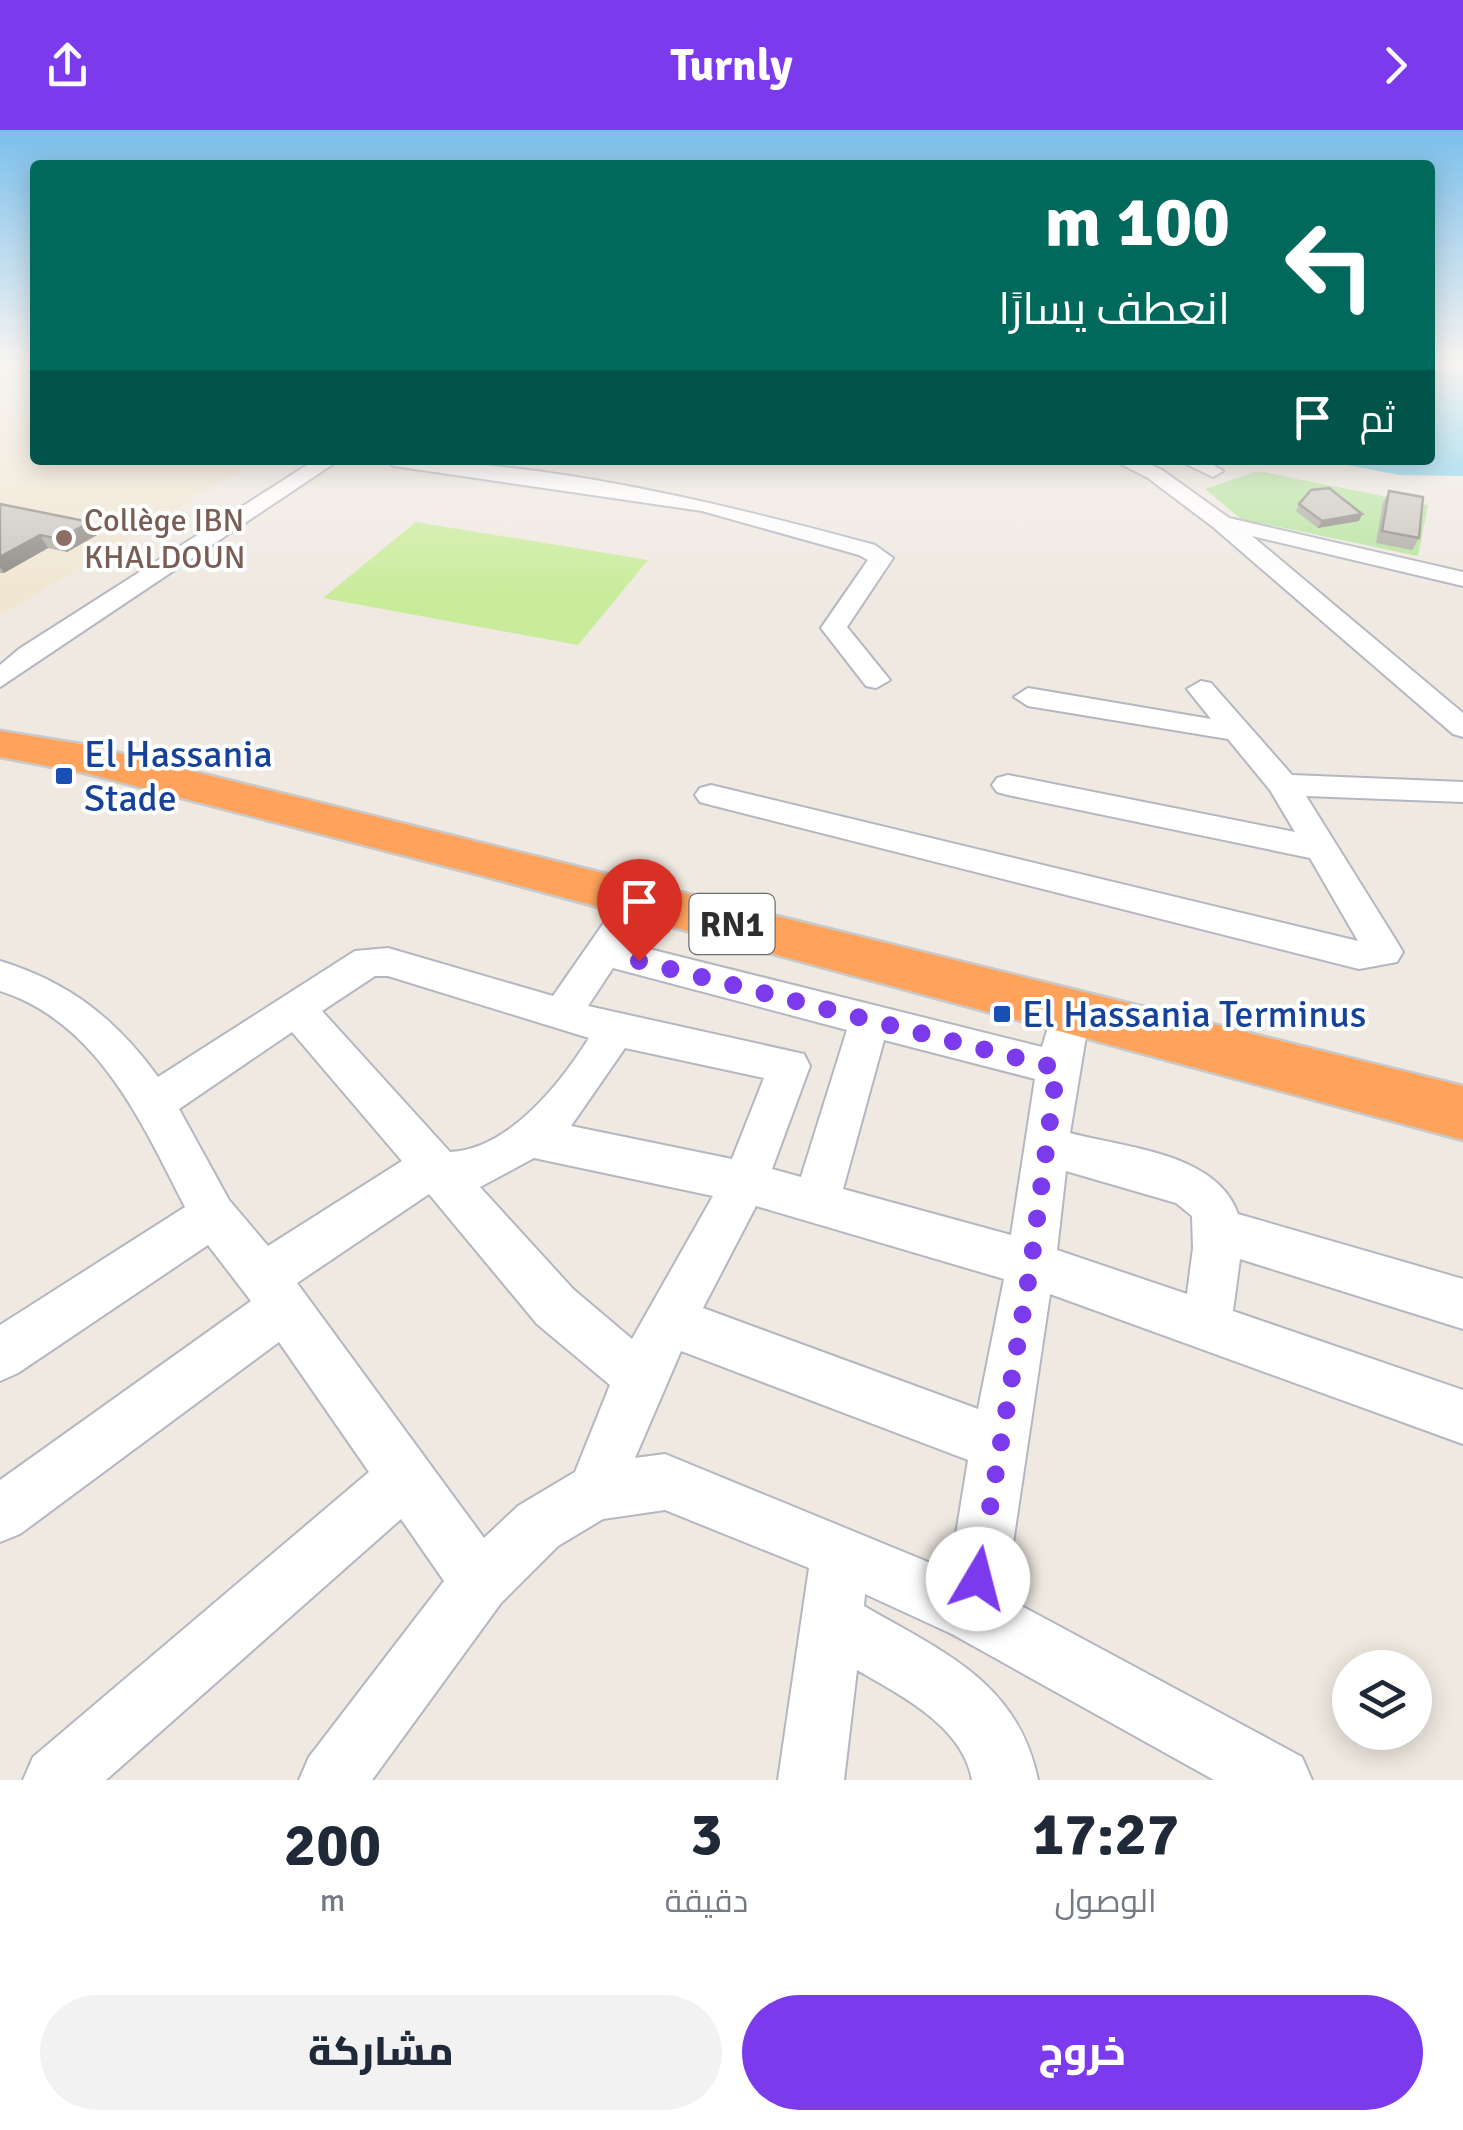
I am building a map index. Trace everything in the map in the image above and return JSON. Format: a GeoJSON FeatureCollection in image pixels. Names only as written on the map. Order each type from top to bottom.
{"type":"FeatureCollection","features":[{"type":"Feature","properties":{"kind":"highway","name":"RN1"},"geometry":{"type":"LineString","coordinates":[[0,718],[1463,1083]]}},
{"type":"Feature","properties":{"kind":"highway","name":"RN1"},"geometry":{"type":"LineString","coordinates":[[0,744],[105,764],[1463,1113]]}},
{"type":"Feature","properties":{"kind":"street"},"geometry":{"type":"LineString","coordinates":[[0,679],[29,655],[321,465]]}},
{"type":"Feature","properties":{"kind":"street"},"geometry":{"type":"LineString","coordinates":[[428,465],[704,505],[867,550],[881,558],[834,628],[876,680]]}},
{"type":"Feature","properties":{"kind":"street"},"geometry":{"type":"LineString","coordinates":[[1134,465],[1155,474],[1221,522],[1463,728]]}},
{"type":"Feature","properties":{"kind":"street"},"geometry":{"type":"LineString","coordinates":[[1199,465],[1213,471]]}},
{"type":"Feature","properties":{"kind":"street"},"geometry":{"type":"LineString","coordinates":[[1221,522],[1463,579]]}},
{"type":"Feature","properties":{"kind":"street"},"geometry":{"type":"LineString","coordinates":[[0,667],[29,655]]}},
{"type":"Feature","properties":{"kind":"street"},"geometry":{"type":"LineString","coordinates":[[711,795],[1358,955],[1384,952],[1283,786],[1201,689]]}},
{"type":"Feature","properties":{"kind":"street"},"geometry":{"type":"LineString","coordinates":[[1028,697],[1238,732]]}},
{"type":"Feature","properties":{"kind":"street"},"geometry":{"type":"LineString","coordinates":[[1008,785],[1322,849]]}},
{"type":"Feature","properties":{"kind":"street"},"geometry":{"type":"LineString","coordinates":[[1283,786],[1463,792]]}},
{"type":"Feature","properties":{"kind":"street"},"geometry":{"type":"LineString","coordinates":[[562,1014],[639,900]]}},
{"type":"Feature","properties":{"kind":"street"},"geometry":{"type":"LineString","coordinates":[[604,952],[810,1008],[1057,1068]]}},
{"type":"Feature","properties":{"kind":"street"},"geometry":{"type":"LineString","coordinates":[[152,1102],[368,961],[388,962],[615,1030],[789,1066]]}},
{"type":"Feature","properties":{"kind":"street"},"geometry":{"type":"LineString","coordinates":[[0,976],[32,986],[76,1014],[116,1050],[152,1102],[213,1215],[274,1292],[480,1582]]}},
{"type":"Feature","properties":{"kind":"street"},"geometry":{"type":"LineString","coordinates":[[294,1008],[438,1170],[508,1259],[580,1332],[640,1375]]}},
{"type":"Feature","properties":{"kind":"street"},"geometry":{"type":"LineString","coordinates":[[595,1492],[640,1375],[745,1182],[810,1008]]}},
{"type":"Feature","properties":{"kind":"street"},"geometry":{"type":"LineString","coordinates":[[973,1613],[998,1444],[1031,1264],[1057,1068],[1070,1012]]}},
{"type":"Feature","properties":{"kind":"street"},"geometry":{"type":"LineString","coordinates":[[816,1200],[869,1023]]}},
{"type":"Feature","properties":{"kind":"street"},"geometry":{"type":"LineString","coordinates":[[0,1514],[414,1177],[438,1170],[466,1172],[532,1138],[565,1108],[615,1030]]}},
{"type":"Feature","properties":{"kind":"street"},"geometry":{"type":"LineString","coordinates":[[532,1138],[745,1182],[1031,1264],[1463,1417]]}},
{"type":"Feature","properties":{"kind":"street"},"geometry":{"type":"LineString","coordinates":[[1048,1146],[1189,1186],[1215,1209],[1218,1230],[1206,1328]]}},
{"type":"Feature","properties":{"kind":"street"},"geometry":{"type":"LineString","coordinates":[[0,1355],[213,1215]]}},
{"type":"Feature","properties":{"kind":"street"},"geometry":{"type":"LineString","coordinates":[[1218,1230],[1463,1304]]}},
{"type":"Feature","properties":{"kind":"street"},"geometry":{"type":"LineString","coordinates":[[669,1321],[998,1444]]}},
{"type":"Feature","properties":{"kind":"street"},"geometry":{"type":"LineString","coordinates":[[56,1780],[405,1478]]}},
{"type":"Feature","properties":{"kind":"street"},"geometry":{"type":"LineString","coordinates":[[332,1780],[480,1582],[538,1526],[595,1492],[665,1482],[841,1552],[973,1613],[1279,1780]]}},
{"type":"Feature","properties":{"kind":"street"},"geometry":{"type":"LineString","coordinates":[[811,1780],[841,1552]]}},
{"type":"Feature","properties":{"kind":"street"},"geometry":{"type":"LineString","coordinates":[[833,1622],[970,1707],[992,1737],[1005,1780]]}},
{"type":"Feature","properties":{"kind":"shaded area","name":"Collège IBN KHALDOUN"},"geometry":{"type":"Polygon","coordinates":[[[0,441],[30,441],[30,465],[249,465],[0,616],[0,441]]]}},
{"type":"Feature","properties":{"kind":"green space"},"geometry":{"type":"Polygon","coordinates":[[[1258,471],[1428,505],[1418,556],[1241,519],[1205,489],[1258,471]]]}},
{"type":"Feature","properties":{"kind":"green space"},"geometry":{"type":"Polygon","coordinates":[[[416,522],[648,560],[578,645],[323,598],[416,522]]]}},
{"type":"Feature","properties":{"kind":"water"},"geometry":{"type":"Polygon","coordinates":[[[1435,441],[1463,441],[1463,476],[1399,475],[1347,465],[1435,465],[1435,441]]]}},
{"type":"Feature","properties":{"kind":"building"},"geometry":{"type":"Polygon","coordinates":[[[1329,488],[1362,514],[1322,521],[1299,504],[1311,490],[1329,488]]]}},
{"type":"Feature","properties":{"kind":"building"},"geometry":{"type":"Polygon","coordinates":[[[1389,491],[1423,497],[1419,538],[1382,531],[1389,491]]]}},
{"type":"Feature","properties":{"kind":"building"},"geometry":{"type":"Polygon","coordinates":[[[0,504],[90,522],[59,539],[40,535],[0,557],[0,504]]]}},
{"type":"Feature","properties":{"kind":"place","name":"Collège IBN KHALDOUN"},"geometry":{"type":"Point","coordinates":[64,538]}},
{"type":"Feature","properties":{"kind":"place","name":"El Hassania Stade"},"geometry":{"type":"Point","coordinates":[64,776]}},
{"type":"Feature","properties":{"kind":"place","name":"El Hassania Terminus"},"geometry":{"type":"Point","coordinates":[1002,1014]}},
{"type":"Feature","properties":{"kind":"route"},"geometry":{"type":"LineString","coordinates":[[639,961],[869,1023],[1057,1068],[1031,1264],[978,1579]]}}]}
